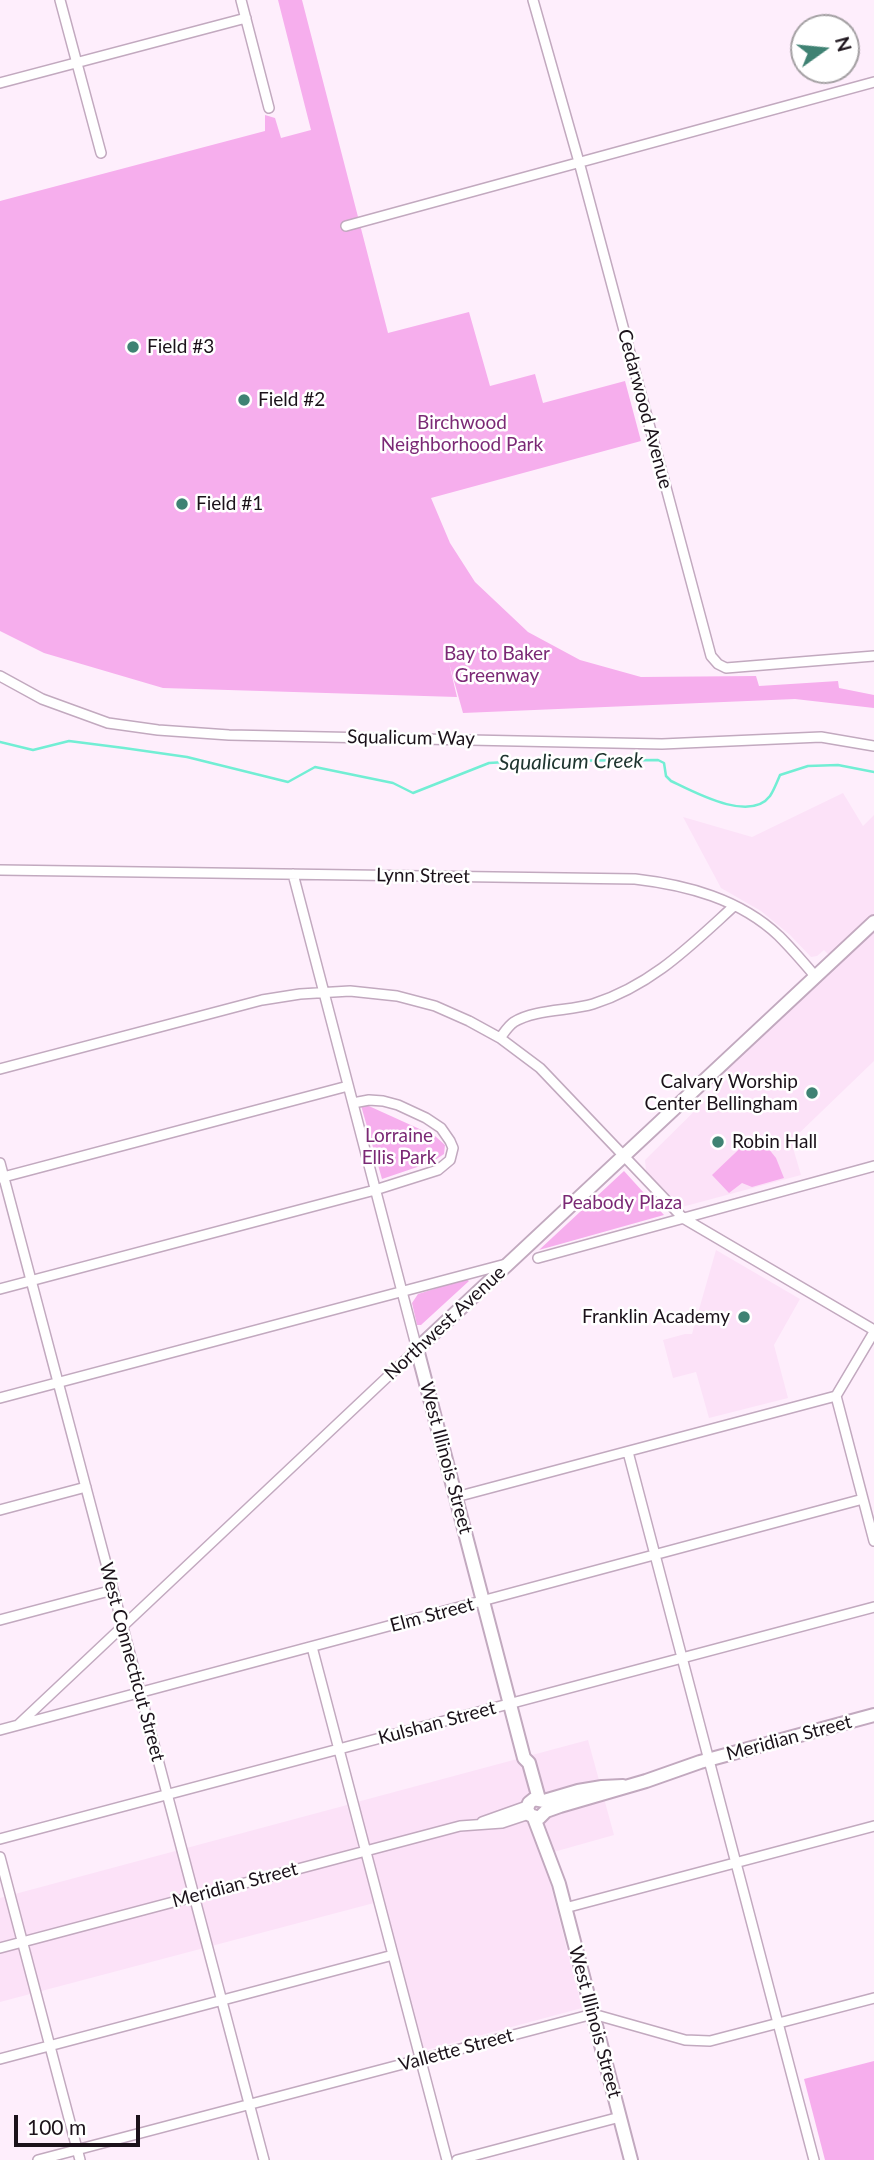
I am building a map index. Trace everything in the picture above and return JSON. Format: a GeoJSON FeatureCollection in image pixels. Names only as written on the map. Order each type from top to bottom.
{"type":"FeatureCollection","features":[{"type":"Feature","properties":{"kind":"main road","name":"Northwest Avenue"},"geometry":{"type":"LineString","coordinates":[[417,1349],[874,922]]}},
{"type":"Feature","properties":{"kind":"main road","name":"West Illinois Street"},"geometry":{"type":"LineString","coordinates":[[417,1349],[524,1758],[522,1764],[557,1860],[559,1884],[631,2160]]}},
{"type":"Feature","properties":{"kind":"main road","name":"Meridian Street"},"geometry":{"type":"LineString","coordinates":[[537,1808],[874,1716]]}},
{"type":"Feature","properties":{"kind":"street"},"geometry":{"type":"LineString","coordinates":[[60,0],[101,153]]}},
{"type":"Feature","properties":{"kind":"street"},"geometry":{"type":"LineString","coordinates":[[241,0],[269,108]]}},
{"type":"Feature","properties":{"kind":"street","name":"Cedarwood Avenue"},"geometry":{"type":"LineString","coordinates":[[533,0],[711,656],[726,668],[874,656]]}},
{"type":"Feature","properties":{"kind":"street"},"geometry":{"type":"LineString","coordinates":[[0,82],[246,18]]}},
{"type":"Feature","properties":{"kind":"street"},"geometry":{"type":"LineString","coordinates":[[346,226],[874,82]]}},
{"type":"Feature","properties":{"kind":"street","name":"Squalicum Way"},"geometry":{"type":"LineString","coordinates":[[0,676],[42,699],[108,723],[158,730],[229,735],[662,744],[821,737],[874,746]]}},
{"type":"Feature","properties":{"kind":"street","name":"Lynn Street"},"geometry":{"type":"LineString","coordinates":[[0,870],[635,879],[676,885],[716,897],[734,906],[772,930],[816,976]]}},
{"type":"Feature","properties":{"kind":"street","name":"West Illinois Street"},"geometry":{"type":"LineString","coordinates":[[293,874],[417,1349]]}},
{"type":"Feature","properties":{"kind":"street"},"geometry":{"type":"LineString","coordinates":[[500,1038],[522,1018],[593,1004],[646,980],[669,965],[734,906]]}},
{"type":"Feature","properties":{"kind":"street"},"geometry":{"type":"LineString","coordinates":[[0,1069],[262,1000],[323,991],[350,991],[435,1006],[500,1038],[540,1068],[683,1218],[874,1331],[836,1396],[456,1497]]}},
{"type":"Feature","properties":{"kind":"street"},"geometry":{"type":"LineString","coordinates":[[2,1178],[348,1086]]}},
{"type":"Feature","properties":{"kind":"street"},"geometry":{"type":"LineString","coordinates":[[0,1289],[375,1190],[443,1167],[450,1160],[453,1148],[441,1128],[414,1111],[383,1101],[353,1103]]}},
{"type":"Feature","properties":{"kind":"street","name":"West Connecticut Street"},"geometry":{"type":"LineString","coordinates":[[0,1163],[264,2160]]}},
{"type":"Feature","properties":{"kind":"street"},"geometry":{"type":"LineString","coordinates":[[538,1258],[874,1166]]}},
{"type":"Feature","properties":{"kind":"street"},"geometry":{"type":"LineString","coordinates":[[0,1398],[509,1264]]}},
{"type":"Feature","properties":{"kind":"street","name":"Northwest Avenue"},"geometry":{"type":"LineString","coordinates":[[18,1725],[417,1349]]}},
{"type":"Feature","properties":{"kind":"street"},"geometry":{"type":"LineString","coordinates":[[836,1396],[874,1541]]}},
{"type":"Feature","properties":{"kind":"street"},"geometry":{"type":"LineString","coordinates":[[628,1452],[814,2160]]}},
{"type":"Feature","properties":{"kind":"street"},"geometry":{"type":"LineString","coordinates":[[0,1510],[86,1488]]}},
{"type":"Feature","properties":{"kind":"street","name":"Elm Street"},"geometry":{"type":"LineString","coordinates":[[0,1730],[863,1499]]}},
{"type":"Feature","properties":{"kind":"street"},"geometry":{"type":"LineString","coordinates":[[0,1620],[113,1590]]}},
{"type":"Feature","properties":{"kind":"street","name":"Kulshan Street"},"geometry":{"type":"LineString","coordinates":[[0,1839],[874,1607]]}},
{"type":"Feature","properties":{"kind":"street"},"geometry":{"type":"LineString","coordinates":[[312,1647],[447,2160]]}},
{"type":"Feature","properties":{"kind":"street","name":"Meridian Street"},"geometry":{"type":"LineString","coordinates":[[0,1948],[537,1808]]}},
{"type":"Feature","properties":{"kind":"street"},"geometry":{"type":"LineString","coordinates":[[565,1908],[874,1826]]}},
{"type":"Feature","properties":{"kind":"street"},"geometry":{"type":"LineString","coordinates":[[0,1857],[80,2160]]}},
{"type":"Feature","properties":{"kind":"street"},"geometry":{"type":"LineString","coordinates":[[0,2059],[393,1955]]}},
{"type":"Feature","properties":{"kind":"street","name":"Vallette Street"},"geometry":{"type":"LineString","coordinates":[[38,2160],[593,2014],[695,2041],[719,2040],[874,1998]]}},
{"type":"Feature","properties":{"kind":"street"},"geometry":{"type":"LineString","coordinates":[[457,2160],[620,2117]]}},
{"type":"Feature","properties":{"kind":"shaded area"},"geometry":{"type":"Polygon","coordinates":[[[843,793],[863,826],[874,815],[874,1061],[791,1141],[801,1175],[682,1207],[646,1171],[645,1160],[730,1076],[726,1070],[839,966],[824,950],[811,957],[761,911],[721,888],[683,817],[752,837],[843,793]]]}},
{"type":"Feature","properties":{"kind":"shaded area","name":"Franklin Academy"},"geometry":{"type":"Polygon","coordinates":[[[716,1250],[800,1299],[774,1345],[788,1398],[709,1418],[696,1372],[673,1378],[663,1340],[692,1334],[716,1250]]]}},
{"type":"Feature","properties":{"kind":"shaded area"},"geometry":{"type":"Polygon","coordinates":[[[588,1740],[614,1835],[543,1855],[582,2008],[422,2051],[357,1802],[588,1740]]]}},
{"type":"Feature","properties":{"kind":"shaded area"},"geometry":{"type":"Polygon","coordinates":[[[347,1805],[374,1903],[0,2002],[0,1898],[347,1805]]]}},
{"type":"Feature","properties":{"kind":"green space"},"geometry":{"type":"Polygon","coordinates":[[[278,0],[302,0],[388,333],[469,312],[490,386],[535,374],[543,403],[625,381],[641,441],[431,498],[450,543],[475,582],[528,632],[580,660],[641,677],[756,676],[759,686],[838,681],[839,688],[874,695],[874,708],[795,699],[463,713],[449,663],[457,697],[163,688],[44,653],[0,631],[0,201],[265,131],[265,115],[275,118],[281,138],[311,130],[278,0]]]}},
{"type":"Feature","properties":{"kind":"green space","name":"Lorraine Ellis Park"},"geometry":{"type":"Polygon","coordinates":[[[360,1102],[435,1136],[445,1145],[444,1154],[432,1162],[382,1179],[360,1102]]]}},
{"type":"Feature","properties":{"kind":"green space"},"geometry":{"type":"Polygon","coordinates":[[[756,1133],[776,1158],[784,1178],[752,1187],[742,1183],[729,1193],[712,1175],[756,1133]]]}},
{"type":"Feature","properties":{"kind":"green space","name":"Peabody Plaza"},"geometry":{"type":"Polygon","coordinates":[[[624,1171],[664,1215],[539,1250],[624,1171]]]}},
{"type":"Feature","properties":{"kind":"green space"},"geometry":{"type":"Polygon","coordinates":[[[466,1279],[469,1281],[421,1325],[417,1325],[412,1303],[418,1294],[466,1279]]]}},
{"type":"Feature","properties":{"kind":"green space"},"geometry":{"type":"Polygon","coordinates":[[[874,2061],[874,2160],[825,2160],[804,2079],[874,2061]]]}},
{"type":"Feature","properties":{"kind":"waterway","name":"Squalicum Creek"},"geometry":{"type":"LineString","coordinates":[[0,742],[33,750],[69,741],[124,748],[187,757],[288,782],[315,767],[393,783],[413,793],[489,763],[658,760],[664,763],[666,776],[671,781],[707,798],[749,807],[761,804],[770,796],[780,775],[808,766],[838,765],[874,772]]}},
{"type":"Feature","properties":{"kind":"place","name":"Field #3"},"geometry":{"type":"Point","coordinates":[133,347]}},
{"type":"Feature","properties":{"kind":"place","name":"Field #2"},"geometry":{"type":"Point","coordinates":[244,400]}},
{"type":"Feature","properties":{"kind":"place","name":"Field #1"},"geometry":{"type":"Point","coordinates":[182,504]}},
{"type":"Feature","properties":{"kind":"place","name":"Calvary Worship Center Bellingham"},"geometry":{"type":"Point","coordinates":[812,1093]}},
{"type":"Feature","properties":{"kind":"place","name":"Robin Hall"},"geometry":{"type":"Point","coordinates":[718,1142]}},
{"type":"Feature","properties":{"kind":"place","name":"Franklin Academy"},"geometry":{"type":"Point","coordinates":[744,1317]}},
{"type":"Feature","properties":{"kind":"park label","name":"Birchwood Neighborhood Park"},"geometry":{"type":"Point","coordinates":[462,434]}},
{"type":"Feature","properties":{"kind":"park label","name":"Bay to Baker Greenway"},"geometry":{"type":"Point","coordinates":[497,665]}}]}
